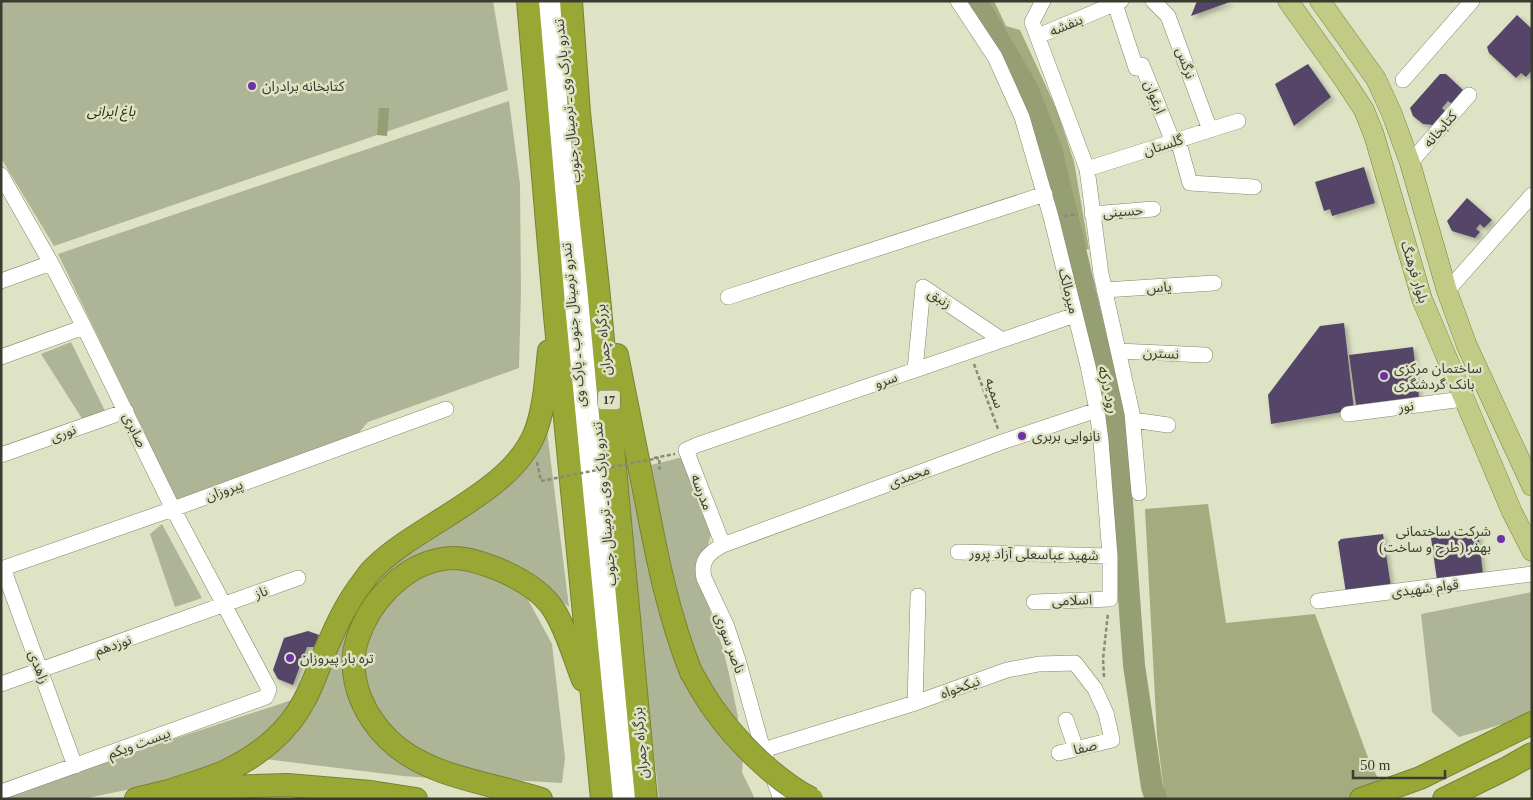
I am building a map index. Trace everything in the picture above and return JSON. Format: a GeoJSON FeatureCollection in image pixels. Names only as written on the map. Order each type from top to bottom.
{"type":"FeatureCollection","features":[{"type":"Feature","properties":{"kind":"highway"},"geometry":{"type":"LineString","coordinates":[[528,1],[554,316],[602,799]]}},
{"type":"Feature","properties":{"kind":"highway","name":"بزرگراه چمران"},"geometry":{"type":"LineString","coordinates":[[571,1],[579,112],[598,287],[646,799]]}},
{"type":"Feature","properties":{"kind":"highway"},"geometry":{"type":"LineString","coordinates":[[598,287],[610,322],[654,546],[669,608],[680,645],[691,672],[714,709],[740,741],[773,773],[812,799]]}},
{"type":"Feature","properties":{"kind":"highway"},"geometry":{"type":"LineString","coordinates":[[136,799],[169,791],[225,771],[249,758],[282,733],[304,702],[348,601],[373,568],[431,525],[480,494],[502,476],[523,454],[536,430],[542,404],[554,316]]}},
{"type":"Feature","properties":{"kind":"highway"},"geometry":{"type":"LineString","coordinates":[[541,799],[449,774],[409,754],[388,739],[372,721],[356,687],[354,652],[356,641],[367,618],[382,595],[392,585],[424,565],[453,558],[466,559],[490,566],[527,584],[554,610],[594,708]]}},
{"type":"Feature","properties":{"kind":"highway"},"geometry":{"type":"LineString","coordinates":[[1361,799],[1420,778],[1532,723]]}},
{"type":"Feature","properties":{"kind":"highway"},"geometry":{"type":"LineString","coordinates":[[1444,799],[1532,754]]}},
{"type":"Feature","properties":{"kind":"highway"},"geometry":{"type":"LineString","coordinates":[[169,791],[227,787],[287,786],[371,792],[416,799]]}},
{"type":"Feature","properties":{"kind":"main road","name":"بلوار فرهنگ"},"geometry":{"type":"LineString","coordinates":[[1288,1],[1344,78],[1364,110],[1374,135],[1422,299],[1512,512],[1532,551]]}},
{"type":"Feature","properties":{"kind":"main road","name":"بلوار فرهنگ"},"geometry":{"type":"LineString","coordinates":[[1320,1],[1376,79],[1392,114],[1410,163],[1446,291],[1467,346],[1532,486]]}},
{"type":"Feature","properties":{"kind":"street","name":"تندرو ترمینال جنوب ـ پارک وی"},"geometry":{"type":"LineString","coordinates":[[543,1],[616,799]]}},
{"type":"Feature","properties":{"kind":"street","name":"تندرو پارک وی ـ ترمینال جنوب"},"geometry":{"type":"LineString","coordinates":[[557,1],[630,799]]}},
{"type":"Feature","properties":{"kind":"street","name":"میرمالک"},"geometry":{"type":"LineString","coordinates":[[958,1],[994,57],[1018,108],[1045,194],[1097,410],[1110,556],[1110,599]]}},
{"type":"Feature","properties":{"kind":"street"},"geometry":{"type":"LineString","coordinates":[[1043,1],[1032,22],[1087,169],[1100,274],[1133,420],[1139,493]]}},
{"type":"Feature","properties":{"kind":"street","name":"نرگس"},"geometry":{"type":"LineString","coordinates":[[1153,1],[1168,16],[1210,130]]}},
{"type":"Feature","properties":{"kind":"street"},"geometry":{"type":"LineString","coordinates":[[1403,80],[1472,1]]}},
{"type":"Feature","properties":{"kind":"street","name":"بنفشه"},"geometry":{"type":"LineString","coordinates":[[1038,36],[1118,3]]}},
{"type":"Feature","properties":{"kind":"street","name":"ارغوان"},"geometry":{"type":"LineString","coordinates":[[1118,3],[1136,68],[1142,65],[1176,141]]}},
{"type":"Feature","properties":{"kind":"street","name":"کتابخانه"},"geometry":{"type":"LineString","coordinates":[[1410,163],[1469,95]]}},
{"type":"Feature","properties":{"kind":"street","name":"گلستان"},"geometry":{"type":"LineString","coordinates":[[1087,169],[1238,121]]}},
{"type":"Feature","properties":{"kind":"street"},"geometry":{"type":"LineString","coordinates":[[1176,141],[1190,182],[1254,187]]}},
{"type":"Feature","properties":{"kind":"street","name":"صابری"},"geometry":{"type":"LineString","coordinates":[[1,175],[51,263],[173,508],[268,687]]}},
{"type":"Feature","properties":{"kind":"street"},"geometry":{"type":"LineString","coordinates":[[728,297],[1045,194]]}},
{"type":"Feature","properties":{"kind":"street"},"geometry":{"type":"LineString","coordinates":[[1446,291],[1532,196]]}},
{"type":"Feature","properties":{"kind":"street","name":"حسینی"},"geometry":{"type":"LineString","coordinates":[[1092,214],[1153,209]]}},
{"type":"Feature","properties":{"kind":"street"},"geometry":{"type":"LineString","coordinates":[[1,281],[51,263]]}},
{"type":"Feature","properties":{"kind":"street","name":"یاس"},"geometry":{"type":"LineString","coordinates":[[1104,290],[1214,283]]}},
{"type":"Feature","properties":{"kind":"street","name":"زنبق"},"geometry":{"type":"LineString","coordinates":[[915,370],[923,287],[1002,340]]}},
{"type":"Feature","properties":{"kind":"street","name":"سرو"},"geometry":{"type":"LineString","coordinates":[[692,448],[1075,315]]}},
{"type":"Feature","properties":{"kind":"street"},"geometry":{"type":"LineString","coordinates":[[1,357],[84,327]]}},
{"type":"Feature","properties":{"kind":"street","name":"نسترن"},"geometry":{"type":"LineString","coordinates":[[1118,351],[1204,355]]}},
{"type":"Feature","properties":{"kind":"street"},"geometry":{"type":"LineString","coordinates":[[578,382],[593,381]]}},
{"type":"Feature","properties":{"kind":"street","name":"نور"},"geometry":{"type":"LineString","coordinates":[[1348,414],[1463,399]]}},
{"type":"Feature","properties":{"kind":"street","name":"پیروزان"},"geometry":{"type":"LineString","coordinates":[[2,569],[446,409]]}},
{"type":"Feature","properties":{"kind":"street","name":"محمدی"},"geometry":{"type":"LineString","coordinates":[[723,545],[1002,442],[1097,410]]}},
{"type":"Feature","properties":{"kind":"street","name":"نوری"},"geometry":{"type":"LineString","coordinates":[[1,455],[126,411]]}},
{"type":"Feature","properties":{"kind":"street"},"geometry":{"type":"LineString","coordinates":[[1133,420],[1168,425]]}},
{"type":"Feature","properties":{"kind":"street","name":"مدرسه"},"geometry":{"type":"LineString","coordinates":[[692,448],[723,545]]}},
{"type":"Feature","properties":{"kind":"street","name":"ناصر سوری"},"geometry":{"type":"LineString","coordinates":[[723,545],[712,551],[707,557],[702,571],[727,627],[763,750],[781,799]]}},
{"type":"Feature","properties":{"kind":"street","name":"شهید عباسعلی آزاد پرور"},"geometry":{"type":"LineString","coordinates":[[958,552],[1110,556]]}},
{"type":"Feature","properties":{"kind":"street","name":"زاهدی"},"geometry":{"type":"LineString","coordinates":[[2,569],[75,766]]}},
{"type":"Feature","properties":{"kind":"street","name":"قوام شهیدی"},"geometry":{"type":"LineString","coordinates":[[1318,601],[1532,574]]}},
{"type":"Feature","properties":{"kind":"street","name":"ناز"},"geometry":{"type":"LineString","coordinates":[[224,605],[298,578]]}},
{"type":"Feature","properties":{"kind":"street"},"geometry":{"type":"LineString","coordinates":[[915,703],[918,596]]}},
{"type":"Feature","properties":{"kind":"street","name":"اسلامی"},"geometry":{"type":"LineString","coordinates":[[1034,602],[1110,599]]}},
{"type":"Feature","properties":{"kind":"street","name":"نوزدهم"},"geometry":{"type":"LineString","coordinates":[[1,684],[224,605]]}},
{"type":"Feature","properties":{"kind":"street","name":"نیکخواه"},"geometry":{"type":"LineString","coordinates":[[763,750],[915,703],[1007,670],[1039,664],[1075,662],[1095,689],[1106,713],[1112,740]]}},
{"type":"Feature","properties":{"kind":"street","name":"بیست ویکم"},"geometry":{"type":"LineString","coordinates":[[1,792],[266,697],[268,687]]}},
{"type":"Feature","properties":{"kind":"street"},"geometry":{"type":"LineString","coordinates":[[1066,720],[1076,749]]}},
{"type":"Feature","properties":{"kind":"street","name":"صفا"},"geometry":{"type":"LineString","coordinates":[[1058,754],[1112,740]]}},
{"type":"Feature","properties":{"kind":"path"},"geometry":{"type":"LineString","coordinates":[[1063,216],[1077,214]]}},
{"type":"Feature","properties":{"kind":"path","name":"سمیه"},"geometry":{"type":"LineString","coordinates":[[969,352],[1002,442]]}},
{"type":"Feature","properties":{"kind":"path"},"geometry":{"type":"LineString","coordinates":[[654,457],[668,456],[692,448]]}},
{"type":"Feature","properties":{"kind":"path"},"geometry":{"type":"LineString","coordinates":[[537,460],[541,481],[659,458],[660,468]]}},
{"type":"Feature","properties":{"kind":"path"},"geometry":{"type":"LineString","coordinates":[[1095,689],[1104,684],[1103,659],[1110,599]]}},
{"type":"Feature","properties":{"kind":"green space","name":"باغ ایرانی"},"geometry":{"type":"Polygon","coordinates":[[[1,1],[493,1],[508,90],[54,246],[1,158],[1,1]]]}},
{"type":"Feature","properties":{"kind":"green space"},"geometry":{"type":"Polygon","coordinates":[[[509,101],[520,184],[521,290],[519,368],[368,422],[356,436],[177,500],[58,254],[509,101]]]}},
{"type":"Feature","properties":{"kind":"green space"},"geometry":{"type":"Polygon","coordinates":[[[71,342],[106,413],[83,420],[41,354],[71,342]]]}},
{"type":"Feature","properties":{"kind":"green space"},"geometry":{"type":"Polygon","coordinates":[[[546,423],[569,607],[538,581],[482,555],[379,584],[352,691],[432,778],[265,759],[296,734],[314,708],[348,620],[366,588],[404,557],[546,423]]]}},
{"type":"Feature","properties":{"kind":"green space"},"geometry":{"type":"Polygon","coordinates":[[[622,443],[630,448],[657,583],[743,758],[742,772],[755,799],[659,799],[630,541],[622,443]]]}},
{"type":"Feature","properties":{"kind":"green space"},"geometry":{"type":"Polygon","coordinates":[[[686,458],[712,530],[708,545],[700,557],[699,577],[723,649],[738,717],[737,727],[695,664],[647,466],[686,458]]]}},
{"type":"Feature","properties":{"kind":"green space"},"geometry":{"type":"Polygon","coordinates":[[[162,524],[202,598],[175,607],[150,534],[162,524]]]}},
{"type":"Feature","properties":{"kind":"green space"},"geometry":{"type":"Polygon","coordinates":[[[440,567],[476,568],[525,594],[552,644],[565,758],[562,783],[510,780],[449,769],[398,740],[373,712],[359,650],[389,598],[416,578],[440,567]]]}},
{"type":"Feature","properties":{"kind":"green space"},"geometry":{"type":"Polygon","coordinates":[[[1532,592],[1532,712],[1516,720],[1459,737],[1432,712],[1421,614],[1532,592]]]}},
{"type":"Feature","properties":{"kind":"green space"},"geometry":{"type":"Polygon","coordinates":[[[298,698],[253,751],[180,779],[82,799],[1,799],[1,796],[298,698]]]}},
{"type":"Feature","properties":{"kind":"shaded area"},"geometry":{"type":"Polygon","coordinates":[[[983,1],[994,1],[1006,26],[1020,30],[1057,110],[1074,162],[1089,249],[1083,250],[1046,114],[983,1]]]}},
{"type":"Feature","properties":{"kind":"shaded area"},"geometry":{"type":"Polygon","coordinates":[[[379,108],[389,108],[387,136],[377,135],[379,108]]]}},
{"type":"Feature","properties":{"kind":"shaded area"},"geometry":{"type":"Polygon","coordinates":[[[1208,504],[1226,623],[1315,614],[1370,763],[1389,799],[1165,799],[1157,736],[1145,509],[1208,504]]]}},
{"type":"Feature","properties":{"kind":"building"},"geometry":{"type":"Polygon","coordinates":[[[1197,1],[1230,1],[1230,2],[1191,16],[1197,1]]]}},
{"type":"Feature","properties":{"kind":"building"},"geometry":{"type":"Polygon","coordinates":[[[1517,15],[1532,29],[1532,70],[1526,77],[1521,73],[1516,78],[1489,53],[1487,47],[1517,15]]]}},
{"type":"Feature","properties":{"kind":"building"},"geometry":{"type":"Polygon","coordinates":[[[1308,64],[1331,97],[1294,126],[1275,84],[1308,64]]]}},
{"type":"Feature","properties":{"kind":"building"},"geometry":{"type":"Polygon","coordinates":[[[1440,74],[1446,74],[1463,90],[1452,104],[1448,101],[1442,108],[1445,111],[1433,125],[1423,124],[1413,116],[1410,108],[1440,74]]]}},
{"type":"Feature","properties":{"kind":"building"},"geometry":{"type":"Polygon","coordinates":[[[1364,167],[1375,203],[1332,216],[1330,209],[1324,211],[1315,182],[1364,167]]]}},
{"type":"Feature","properties":{"kind":"building"},"geometry":{"type":"Polygon","coordinates":[[[1467,198],[1492,220],[1484,228],[1480,224],[1476,229],[1480,232],[1475,238],[1452,231],[1447,221],[1467,198]]]}},
{"type":"Feature","properties":{"kind":"building"},"geometry":{"type":"Polygon","coordinates":[[[1344,323],[1354,410],[1271,424],[1268,395],[1320,326],[1344,323]]]}},
{"type":"Feature","properties":{"kind":"building","name":"ساختمان مرکزی بانک گردشگری"},"geometry":{"type":"Polygon","coordinates":[[[1413,347],[1419,397],[1356,405],[1349,355],[1413,347]]]}},
{"type":"Feature","properties":{"kind":"building"},"geometry":{"type":"Polygon","coordinates":[[[1478,532],[1483,574],[1437,580],[1431,538],[1478,532]]]}},
{"type":"Feature","properties":{"kind":"building"},"geometry":{"type":"Polygon","coordinates":[[[1383,534],[1391,587],[1346,593],[1338,542],[1341,539],[1383,534]]]}},
{"type":"Feature","properties":{"kind":"building","name":"تره بار پیروزان"},"geometry":{"type":"Polygon","coordinates":[[[308,631],[319,635],[314,647],[307,647],[293,685],[278,679],[273,670],[284,638],[308,631]]]}},
{"type":"Feature","properties":{"kind":"waterway","name":"رود درکه"},"geometry":{"type":"LineString","coordinates":[[976,1],[1027,88],[1051,149],[1116,421],[1134,665],[1152,787],[1156,799]]}},
{"type":"Feature","properties":{"kind":"place","name":"کتابخانه برادران"},"geometry":{"type":"Point","coordinates":[252,86]}},
{"type":"Feature","properties":{"kind":"place","name":"ساختمان مرکزی بانک گردشگری"},"geometry":{"type":"Point","coordinates":[1384,376]}},
{"type":"Feature","properties":{"kind":"place","name":"نانوایی بربری"},"geometry":{"type":"Point","coordinates":[1022,436]}},
{"type":"Feature","properties":{"kind":"place","name":"شرکت ساختمانی بهفر (طرح و ساخت)"},"geometry":{"type":"Point","coordinates":[1501,539]}},
{"type":"Feature","properties":{"kind":"place","name":"تره بار پیروزان"},"geometry":{"type":"Point","coordinates":[290,658]}}]}
